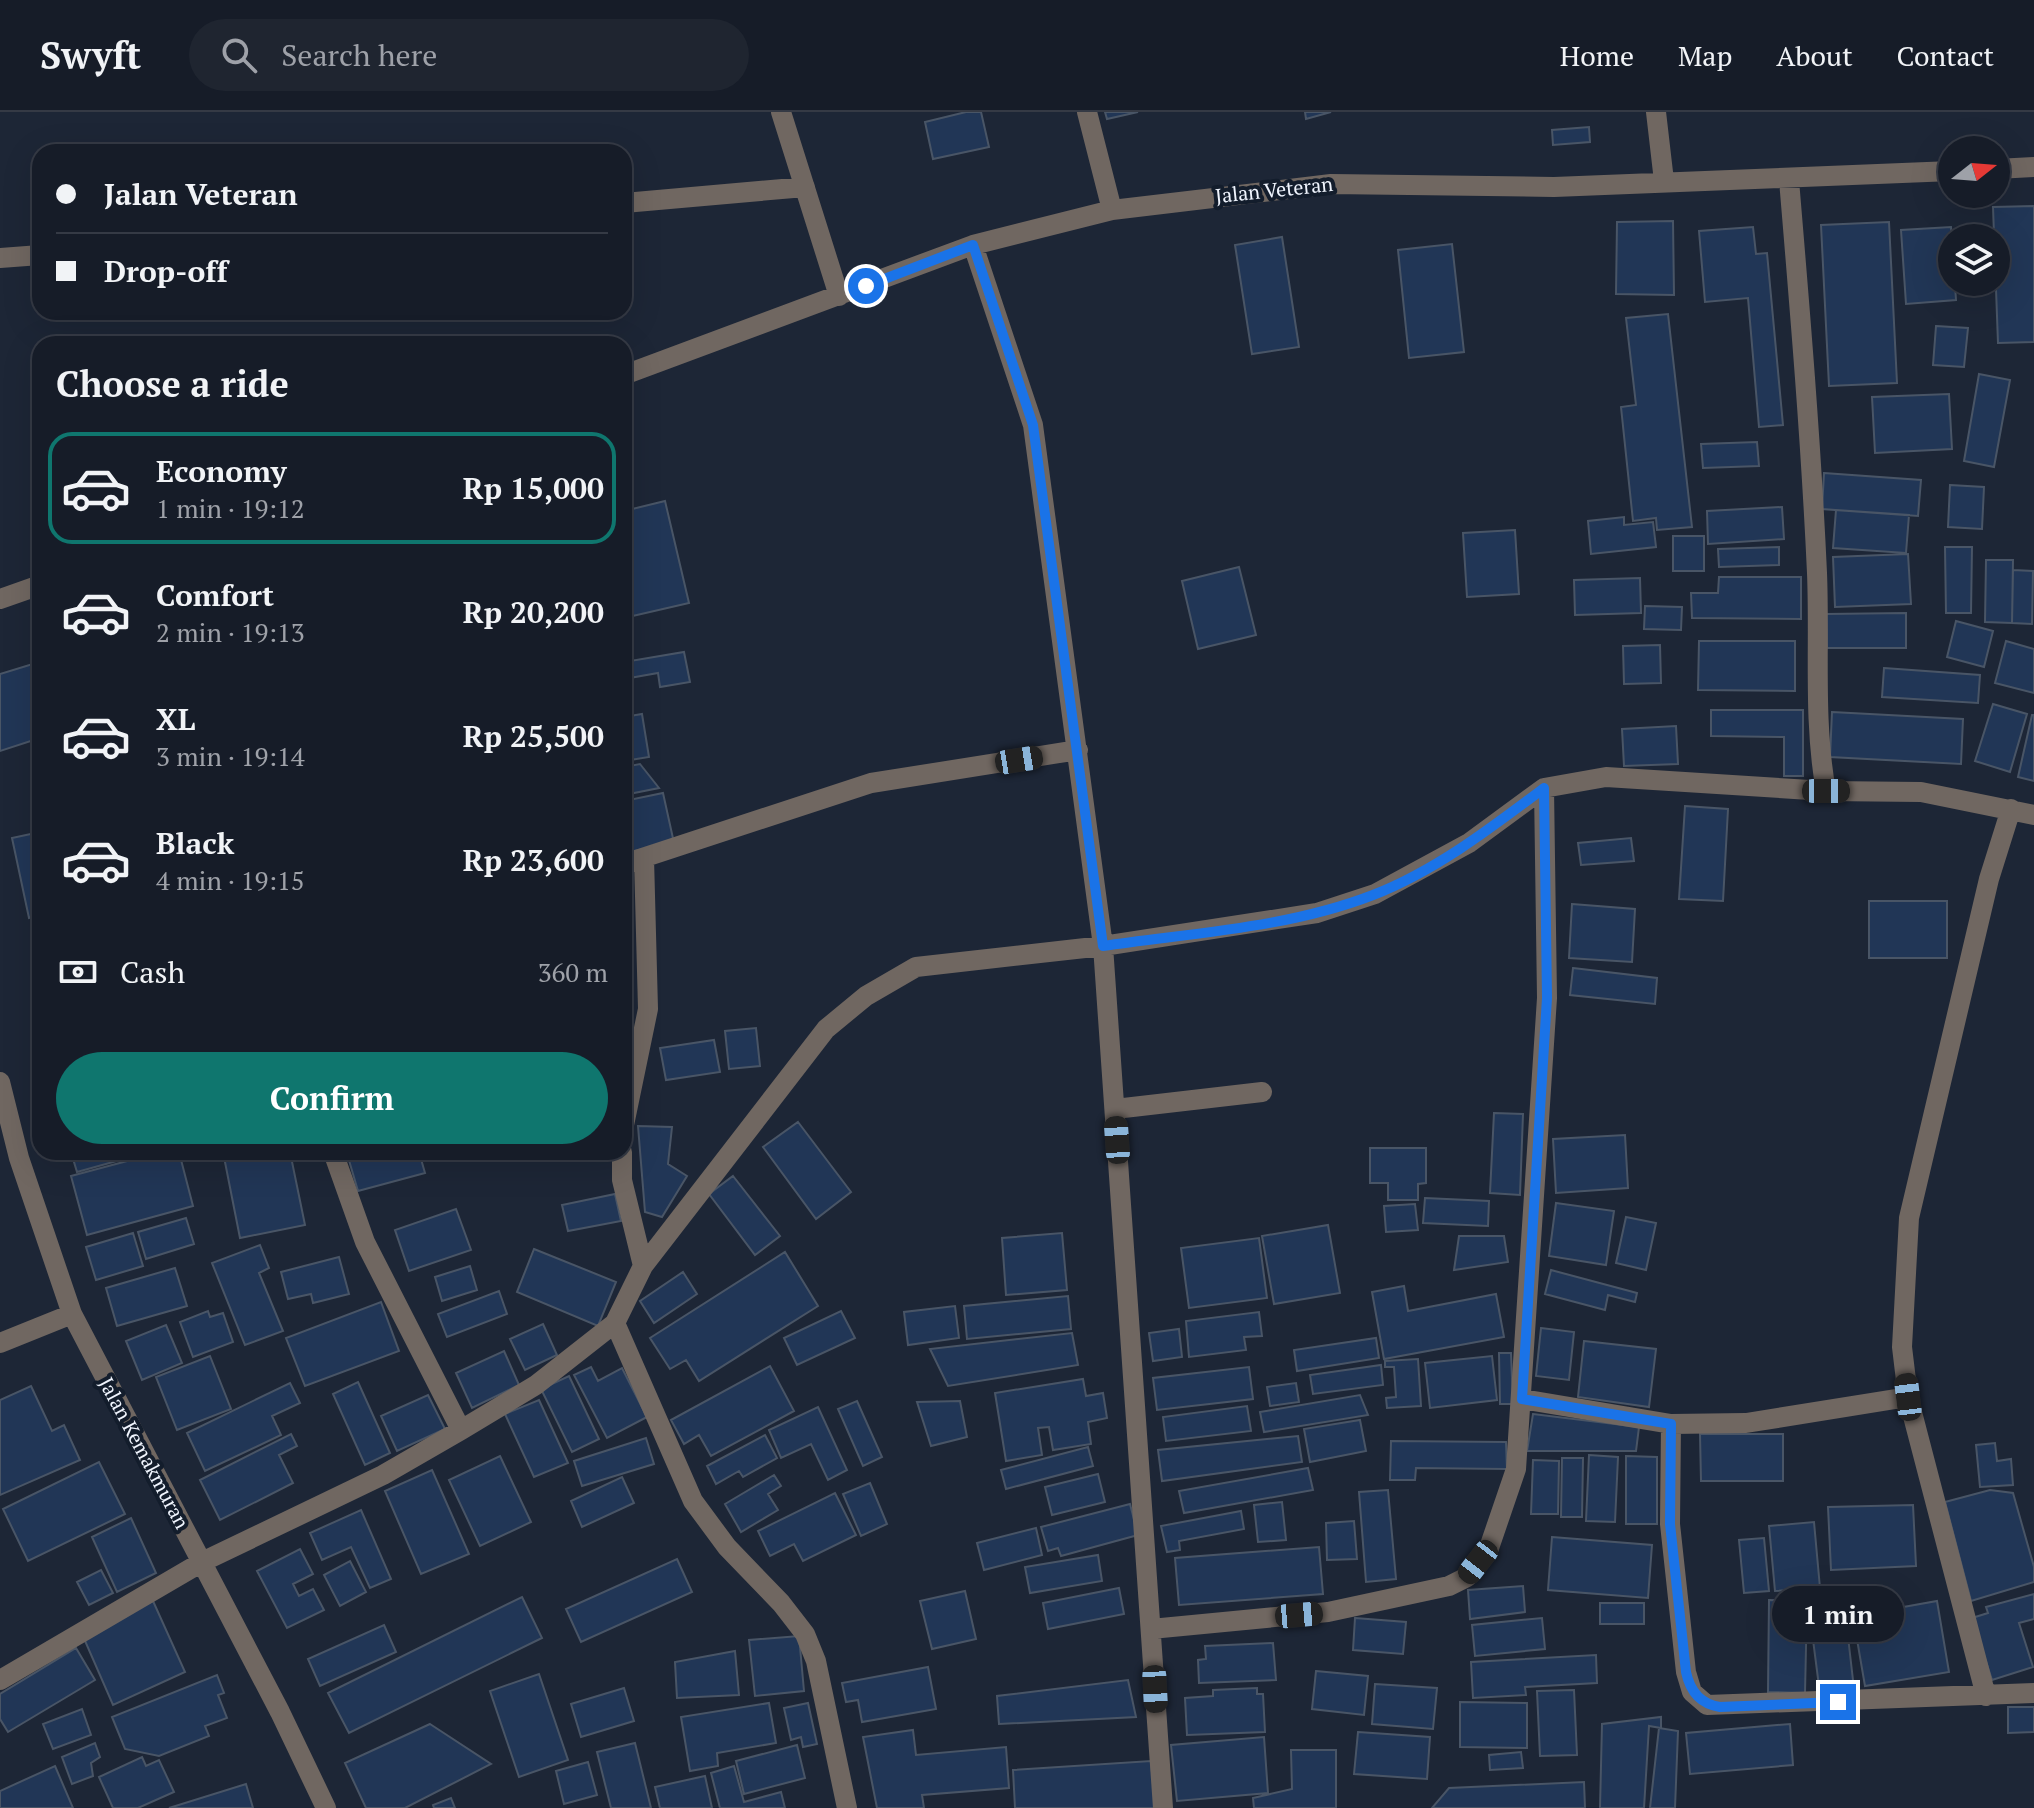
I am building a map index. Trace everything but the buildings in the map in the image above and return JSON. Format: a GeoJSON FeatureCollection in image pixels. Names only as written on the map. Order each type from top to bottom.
{"type":"FeatureCollection","features":[{"type":"Feature","properties":{"kind":"street"},"geometry":{"type":"LineString","coordinates":[[781,112],[839,296]]}},
{"type":"Feature","properties":{"kind":"street"},"geometry":{"type":"LineString","coordinates":[[1087,112],[1112,210]]}},
{"type":"Feature","properties":{"kind":"street"},"geometry":{"type":"LineString","coordinates":[[1656,112],[1664,181]]}},
{"type":"Feature","properties":{"kind":"street"},"geometry":{"type":"LineString","coordinates":[[2010,168],[2034,167]]}},
{"type":"Feature","properties":{"kind":"street","name":"Jalan Veteran"},"geometry":{"type":"LineString","coordinates":[[632,372],[973,245],[1112,210],[1331,184],[1554,187],[1938,172]]}},
{"type":"Feature","properties":{"kind":"street"},"geometry":{"type":"LineString","coordinates":[[1789,180],[1811,454],[1819,607],[1820,758],[1826,791]]}},
{"type":"Feature","properties":{"kind":"street"},"geometry":{"type":"LineString","coordinates":[[632,202],[805,187]]}},
{"type":"Feature","properties":{"kind":"street"},"geometry":{"type":"LineString","coordinates":[[973,245],[1033,425],[1103,946],[1163,1808]]}},
{"type":"Feature","properties":{"kind":"street"},"geometry":{"type":"LineString","coordinates":[[0,258],[32,256]]}},
{"type":"Feature","properties":{"kind":"street"},"geometry":{"type":"LineString","coordinates":[[0,599],[32,588]]}},
{"type":"Feature","properties":{"kind":"street"},"geometry":{"type":"LineString","coordinates":[[632,862],[871,783],[1078,750]]}},
{"type":"Feature","properties":{"kind":"street"},"geometry":{"type":"LineString","coordinates":[[0,1680],[202,1562],[383,1475],[536,1385],[615,1323],[643,1266],[826,1029],[866,996],[916,967],[1103,946],[1317,913],[1375,894],[1469,843],[1544,788],[1606,777],[1826,791],[1921,792],[2034,815]]}},
{"type":"Feature","properties":{"kind":"street"},"geometry":{"type":"LineString","coordinates":[[1151,1629],[1328,1612],[1449,1586],[1467,1577],[1489,1548],[1516,1469],[1522,1399],[1547,998],[1544,788]]}},
{"type":"Feature","properties":{"kind":"street"},"geometry":{"type":"LineString","coordinates":[[1986,1696],[1908,1397],[1902,1347],[1909,1218],[1989,879],[2011,809]]}},
{"type":"Feature","properties":{"kind":"street"},"geometry":{"type":"LineString","coordinates":[[632,1086],[648,1009],[644,858]]}},
{"type":"Feature","properties":{"kind":"street","name":"Jalan Kemakmuran"},"geometry":{"type":"LineString","coordinates":[[0,1082],[19,1158],[72,1314],[326,1808]]}},
{"type":"Feature","properties":{"kind":"street"},"geometry":{"type":"LineString","coordinates":[[1115,1109],[1262,1092]]}},
{"type":"Feature","properties":{"kind":"street"},"geometry":{"type":"LineString","coordinates":[[336,1160],[365,1242],[461,1430]]}},
{"type":"Feature","properties":{"kind":"street"},"geometry":{"type":"LineString","coordinates":[[622,1160],[622,1180],[643,1266]]}},
{"type":"Feature","properties":{"kind":"street"},"geometry":{"type":"LineString","coordinates":[[0,1343],[72,1314]]}},
{"type":"Feature","properties":{"kind":"street"},"geometry":{"type":"LineString","coordinates":[[615,1323],[693,1501],[727,1547],[781,1603],[805,1634],[816,1661],[847,1808]]}},
{"type":"Feature","properties":{"kind":"street"},"geometry":{"type":"LineString","coordinates":[[1522,1399],[1671,1424],[1746,1423],[1908,1397]]}},
{"type":"Feature","properties":{"kind":"street"},"geometry":{"type":"LineString","coordinates":[[1671,1424],[1670,1524],[1686,1672],[1692,1692],[1707,1705],[2034,1693]]}},
{"type":"Feature","properties":{"kind":"route"},"geometry":{"type":"LineString","coordinates":[[866,286],[973,245],[1033,425],[1103,946],[1317,913],[1375,894],[1469,843],[1544,788],[1547,998],[1522,1399],[1671,1424],[1670,1524],[1686,1672],[1692,1692],[1707,1705],[1720,1707],[1838,1702]]}}]}
